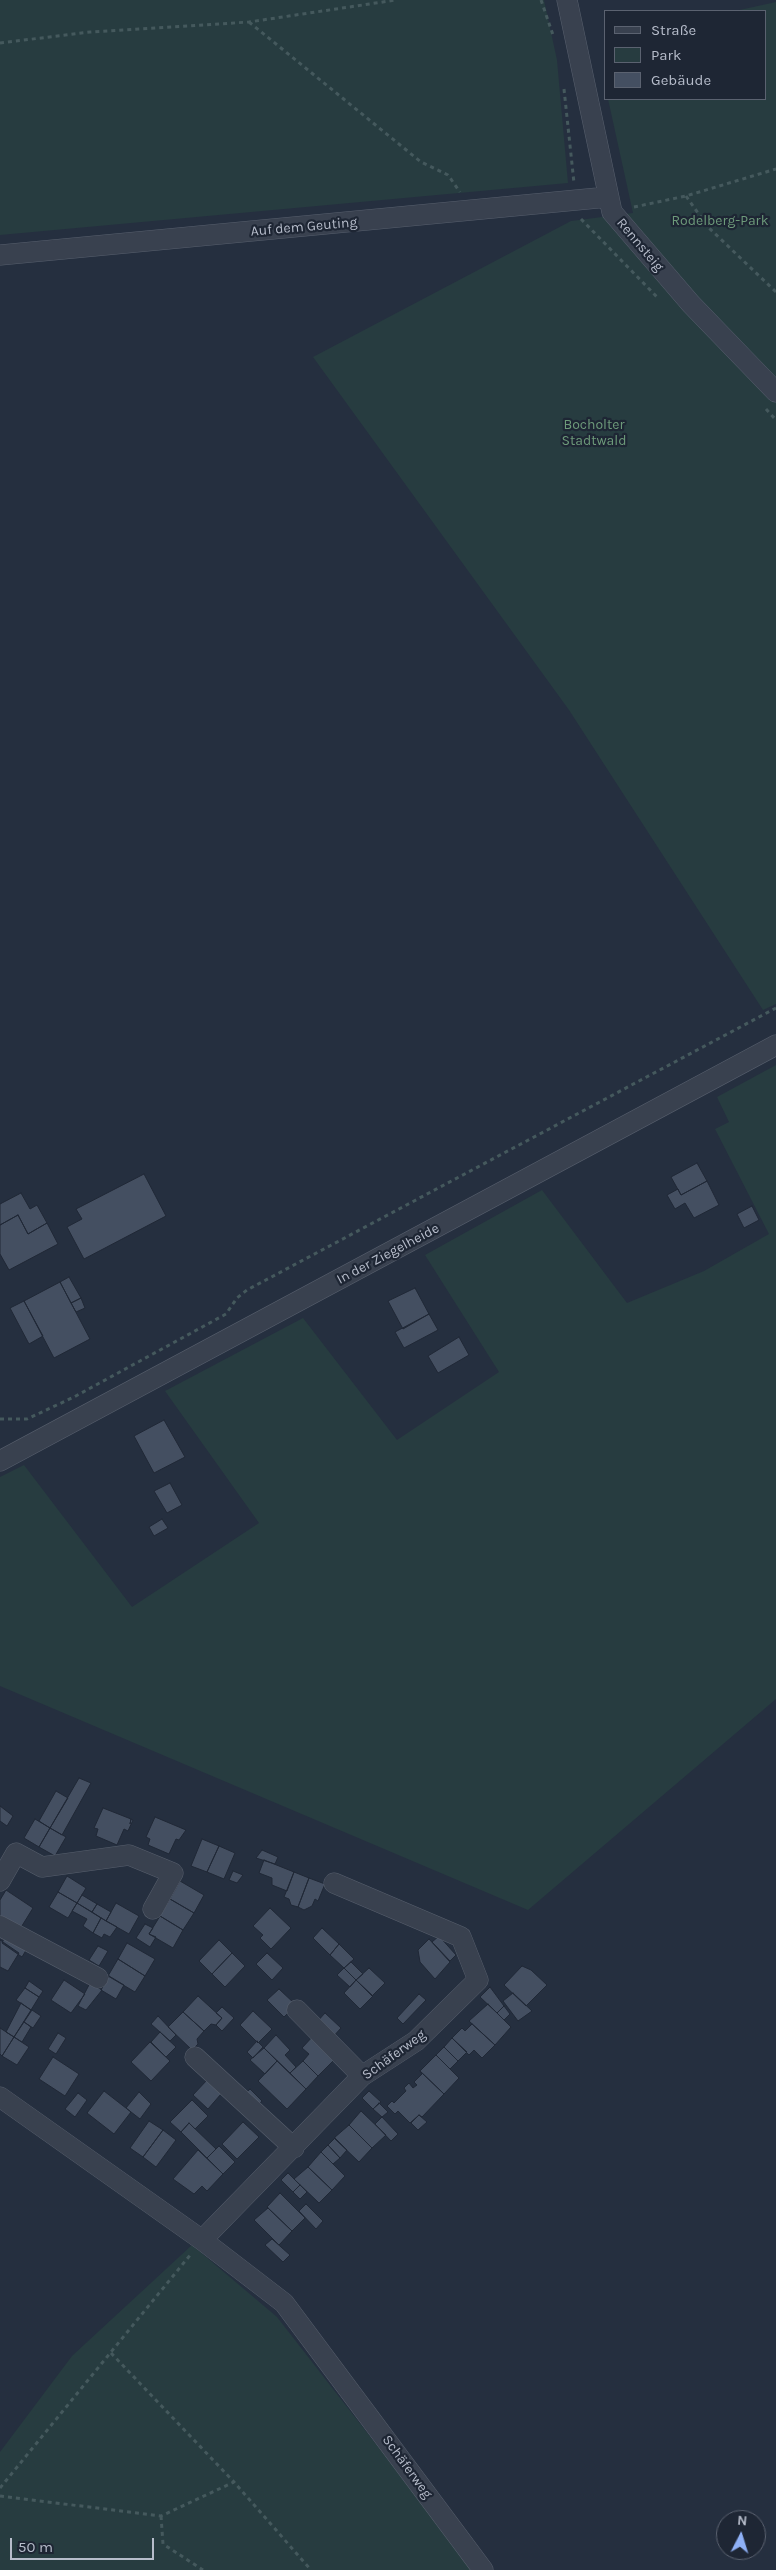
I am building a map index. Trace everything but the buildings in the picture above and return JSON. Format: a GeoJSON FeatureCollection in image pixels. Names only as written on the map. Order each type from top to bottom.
{"type":"FeatureCollection","features":[{"type":"Feature","properties":{"kind":"street","name":"Rennsteig"},"geometry":{"type":"LineString","coordinates":[[567,0],[612,212],[690,304],[776,392]]}},
{"type":"Feature","properties":{"kind":"street","name":"Auf dem Geuting"},"geometry":{"type":"LineString","coordinates":[[0,255],[608,197]]}},
{"type":"Feature","properties":{"kind":"street","name":"In der Ziegelheide"},"geometry":{"type":"LineString","coordinates":[[0,1461],[776,1045]]}},
{"type":"Feature","properties":{"kind":"street"},"geometry":{"type":"LineString","coordinates":[[0,1881],[16,1853],[42,1866],[129,1855],[173,1873],[153,1909]]}},
{"type":"Feature","properties":{"kind":"street","name":"Schäferweg"},"geometry":{"type":"LineString","coordinates":[[202,2240],[294,2148],[362,2076],[416,2041],[478,1980],[461,1937],[334,1883]]}},
{"type":"Feature","properties":{"kind":"street"},"geometry":{"type":"LineString","coordinates":[[0,1926],[98,1978]]}},
{"type":"Feature","properties":{"kind":"street"},"geometry":{"type":"LineString","coordinates":[[297,2010],[362,2076]]}},
{"type":"Feature","properties":{"kind":"street"},"geometry":{"type":"LineString","coordinates":[[195,2057],[294,2148]]}},
{"type":"Feature","properties":{"kind":"street","name":"Schäferweg"},"geometry":{"type":"LineString","coordinates":[[0,2097],[202,2240],[284,2303],[483,2570]]}},
{"type":"Feature","properties":{"kind":"path"},"geometry":{"type":"LineString","coordinates":[[0,43],[90,32],[249,22],[396,0]]}},
{"type":"Feature","properties":{"kind":"path"},"geometry":{"type":"LineString","coordinates":[[541,0],[555,42]]}},
{"type":"Feature","properties":{"kind":"path"},"geometry":{"type":"LineString","coordinates":[[249,22],[421,162],[448,175],[474,211]]}},
{"type":"Feature","properties":{"kind":"path"},"geometry":{"type":"LineString","coordinates":[[564,86],[574,180],[573,201]]}},
{"type":"Feature","properties":{"kind":"path"},"geometry":{"type":"LineString","coordinates":[[776,169],[686,196],[708,227],[776,292]]}},
{"type":"Feature","properties":{"kind":"path"},"geometry":{"type":"LineString","coordinates":[[0,1419],[27,1419],[74,1397],[226,1314],[237,1298],[247,1290],[776,1008]]}},
{"type":"Feature","properties":{"kind":"path"},"geometry":{"type":"LineString","coordinates":[[0,2488],[202,2240]]}},
{"type":"Feature","properties":{"kind":"path"},"geometry":{"type":"LineString","coordinates":[[111,2353],[234,2482],[311,2570]]}},
{"type":"Feature","properties":{"kind":"path"},"geometry":{"type":"LineString","coordinates":[[0,2496],[161,2516],[234,2482]]}},
{"type":"Feature","properties":{"kind":"path"},"geometry":{"type":"LineString","coordinates":[[161,2516],[163,2544],[203,2570]]}},
{"type":"Feature","properties":{"kind":"green space"},"geometry":{"type":"Polygon","coordinates":[[[0,0],[544,0],[557,60],[568,183],[0,235],[0,0]]]}},
{"type":"Feature","properties":{"kind":"green space","name":"Bocholter Stadtwald"},"geometry":{"type":"Polygon","coordinates":[[[776,2],[776,1004],[763,1010],[569,710],[313,357],[571,221],[633,213],[608,100],[766,100],[766,10],[740,10],[776,2]]]}},
{"type":"Feature","properties":{"kind":"green space"},"geometry":{"type":"Polygon","coordinates":[[[776,1065],[776,1699],[528,1910],[0,1686],[0,1477],[24,1465],[132,1607],[259,1523],[165,1391],[303,1318],[397,1440],[499,1372],[425,1255],[542,1190],[627,1303],[704,1271],[769,1234],[715,1129],[729,1122],[717,1097],[776,1065]]]}},
{"type":"Feature","properties":{"kind":"green space"},"geometry":{"type":"Polygon","coordinates":[[[192,2245],[277,2317],[474,2570],[0,2570],[0,2452],[72,2356],[192,2245]]]}},
{"type":"Feature","properties":{"kind":"park label","name":"Rodelberg-Park"},"geometry":{"type":"Point","coordinates":[720,221]}}]}
